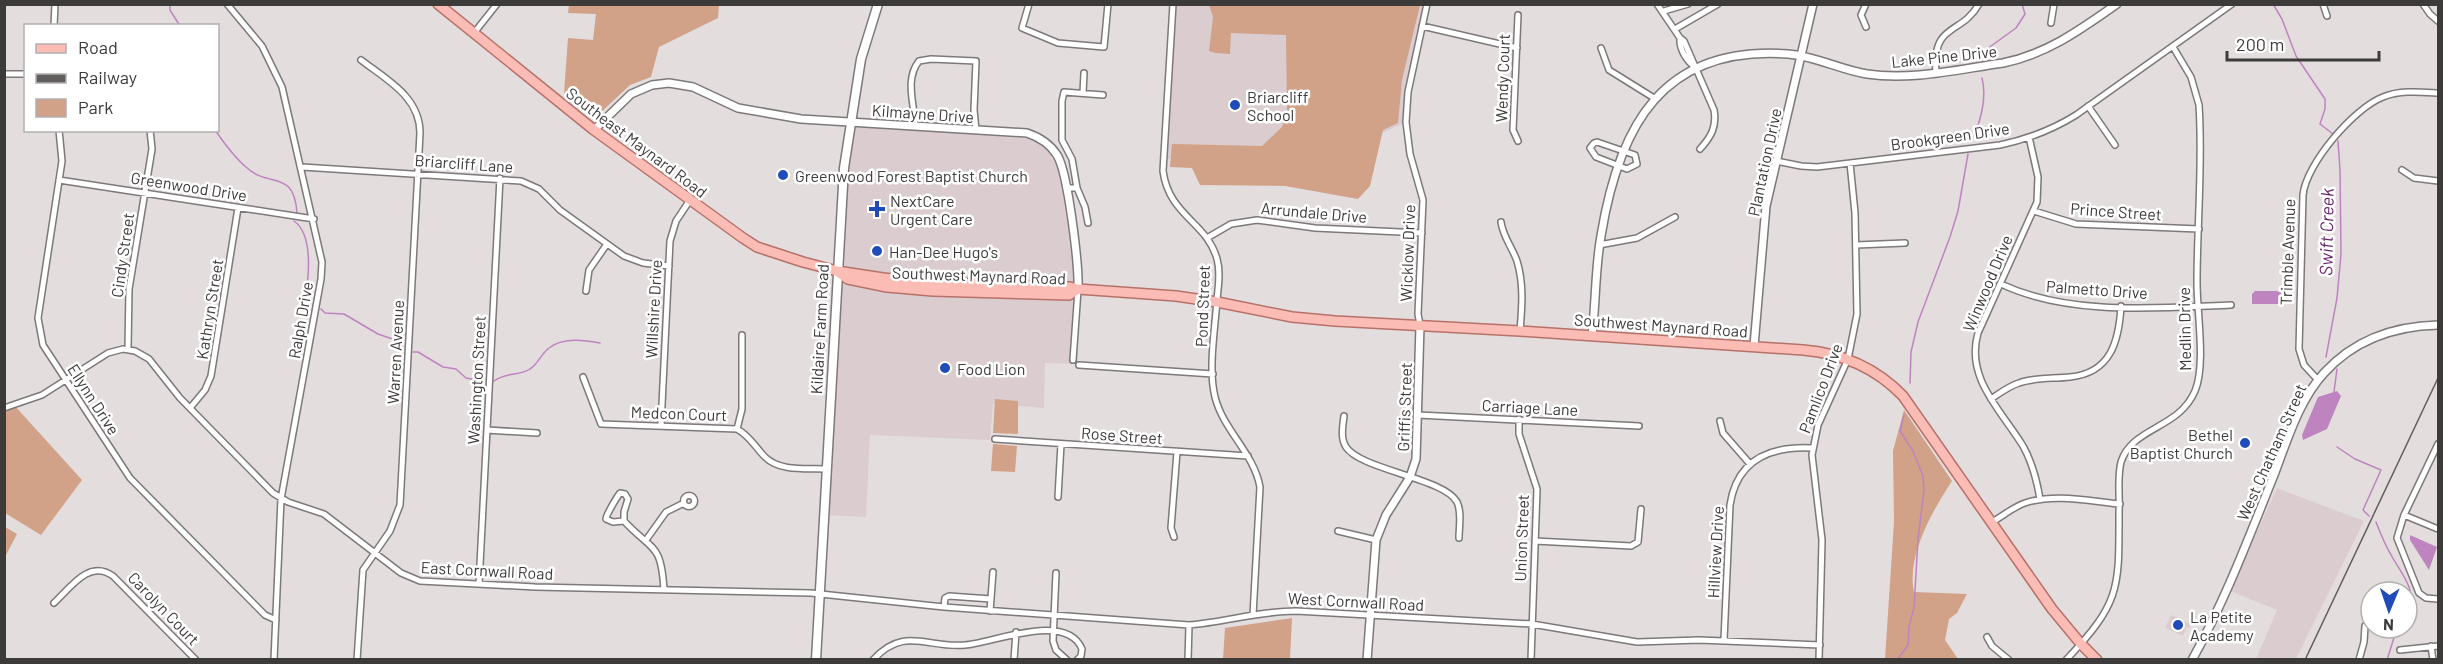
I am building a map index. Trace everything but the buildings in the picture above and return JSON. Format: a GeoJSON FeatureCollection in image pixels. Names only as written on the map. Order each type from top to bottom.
{"type":"FeatureCollection","features":[{"type":"Feature","properties":{"kind":"main road","name":"Southeast Maynard Road"},"geometry":{"type":"LineString","coordinates":[[438,4],[594,130],[758,247],[837,270]]}},
{"type":"Feature","properties":{"kind":"main road","name":"Kildaire Farm Road"},"geometry":{"type":"LineString","coordinates":[[816,660],[844,168],[861,59],[878,4]]}},
{"type":"Feature","properties":{"kind":"main road","name":"Southwest Maynard Road"},"geometry":{"type":"LineString","coordinates":[[837,270],[896,280],[1070,287],[1078,290],[1176,296],[1292,317],[1821,351],[1848,359],[1877,374],[1903,396],[2052,609],[2097,660]]}},
{"type":"Feature","properties":{"kind":"main road","name":"Southwest Maynard Road"},"geometry":{"type":"LineString","coordinates":[[837,270],[848,279],[887,287],[933,291],[1071,295],[1078,290]]}},
{"type":"Feature","properties":{"kind":"main road"},"geometry":{"type":"LineString","coordinates":[[933,291],[937,287],[963,288],[979,284]]}},
{"type":"Feature","properties":{"kind":"street"},"geometry":{"type":"LineString","coordinates":[[54,24],[55,4]]}},
{"type":"Feature","properties":{"kind":"street","name":"Ralph Drive"},"geometry":{"type":"LineString","coordinates":[[227,4],[256,38],[276,71],[285,97],[322,254],[321,279],[281,499],[274,660]]}},
{"type":"Feature","properties":{"kind":"street"},"geometry":{"type":"LineString","coordinates":[[474,33],[497,4]]}},
{"type":"Feature","properties":{"kind":"street"},"geometry":{"type":"LineString","coordinates":[[1029,4],[1022,28],[1058,43],[1104,47],[1108,4]]}},
{"type":"Feature","properties":{"kind":"street","name":"Pond Street"},"geometry":{"type":"LineString","coordinates":[[1173,4],[1163,158],[1165,184],[1175,204],[1207,238],[1217,259],[1219,278],[1213,375],[1215,396],[1220,413],[1248,456],[1258,477],[1261,496],[1253,615]]}},
{"type":"Feature","properties":{"kind":"street","name":"Wicklow Drive"},"geometry":{"type":"LineString","coordinates":[[1420,326],[1418,314],[1423,200],[1410,154],[1406,122],[1408,92],[1427,4]]}},
{"type":"Feature","properties":{"kind":"street"},"geometry":{"type":"LineString","coordinates":[[1658,4],[1684,41],[1715,116],[1711,137],[1700,149]]}},
{"type":"Feature","properties":{"kind":"street"},"geometry":{"type":"LineString","coordinates":[[1664,11],[1688,4]]}},
{"type":"Feature","properties":{"kind":"street"},"geometry":{"type":"LineString","coordinates":[[1675,29],[1718,4]]}},
{"type":"Feature","properties":{"kind":"street","name":"Plantation Drive"},"geometry":{"type":"LineString","coordinates":[[1754,346],[1766,206],[1813,4]]}},
{"type":"Feature","properties":{"kind":"street"},"geometry":{"type":"LineString","coordinates":[[1866,4],[1861,15],[1866,27]]}},
{"type":"Feature","properties":{"kind":"street"},"geometry":{"type":"LineString","coordinates":[[1936,72],[1937,45],[1947,32],[1972,14],[1979,4]]}},
{"type":"Feature","properties":{"kind":"street"},"geometry":{"type":"LineString","coordinates":[[2051,23],[2054,4]]}},
{"type":"Feature","properties":{"kind":"street","name":"Lake Pine Drive"},"geometry":{"type":"LineString","coordinates":[[1592,335],[1599,245],[1606,207],[1618,166],[1639,118],[1654,98],[1677,78],[1696,68],[1724,59],[1757,54],[1800,56],[1867,74],[1891,76],[2003,63],[2035,55],[2063,41],[2117,4]]}},
{"type":"Feature","properties":{"kind":"street","name":"Brookgreen Drive"},"geometry":{"type":"LineString","coordinates":[[1776,161],[1809,167],[2000,145],[2029,137],[2054,128],[2088,106],[2232,4]]}},
{"type":"Feature","properties":{"kind":"street"},"geometry":{"type":"LineString","coordinates":[[2323,4],[2327,16]]}},
{"type":"Feature","properties":{"kind":"street"},"geometry":{"type":"LineString","coordinates":[[2423,4],[2439,21]]}},
{"type":"Feature","properties":{"kind":"street","name":"Wendy Court"},"geometry":{"type":"LineString","coordinates":[[1518,15],[1513,130],[1518,141]]}},
{"type":"Feature","properties":{"kind":"street"},"geometry":{"type":"LineString","coordinates":[[1422,26],[1517,48]]}},
{"type":"Feature","properties":{"kind":"street","name":"Medlin Drive"},"geometry":{"type":"LineString","coordinates":[[2066,660],[2105,614],[2115,590],[2119,572],[2120,470],[2125,454],[2140,437],[2179,414],[2194,394],[2199,369],[2199,105],[2191,76],[2173,47]]}},
{"type":"Feature","properties":{"kind":"street"},"geometry":{"type":"LineString","coordinates":[[1601,48],[1609,70],[1654,98]]}},
{"type":"Feature","properties":{"kind":"street"},"geometry":{"type":"LineString","coordinates":[[915,126],[912,107],[912,72],[919,61],[931,58],[976,61],[974,111],[976,130]]}},
{"type":"Feature","properties":{"kind":"street","name":"Warren Avenue"},"geometry":{"type":"LineString","coordinates":[[357,660],[362,574],[393,526],[400,506],[420,126],[415,107],[402,91],[361,60]]}},
{"type":"Feature","properties":{"kind":"street"},"geometry":{"type":"LineString","coordinates":[[1083,93],[1084,73]]}},
{"type":"Feature","properties":{"kind":"street"},"geometry":{"type":"LineString","coordinates":[[4,74],[24,74]]}},
{"type":"Feature","properties":{"kind":"street","name":"Kilmayne Drive"},"geometry":{"type":"LineString","coordinates":[[594,130],[631,94],[652,85],[669,83],[693,87],[744,110],[801,119],[1027,133],[1040,139],[1057,155],[1063,170],[1066,188],[1078,290],[1073,360]]}},
{"type":"Feature","properties":{"kind":"street"},"geometry":{"type":"LineString","coordinates":[[2399,85],[2400,93]]}},
{"type":"Feature","properties":{"kind":"street"},"geometry":{"type":"LineString","coordinates":[[1088,223],[1085,207],[1077,188],[1072,159],[1062,140],[1062,101],[1064,92],[1103,94]]}},
{"type":"Feature","properties":{"kind":"street","name":"Trimble Avenue"},"geometry":{"type":"LineString","coordinates":[[2318,380],[2304,365],[2299,350],[2302,195],[2305,179],[2313,165],[2358,112],[2381,97],[2400,93],[2439,93]]}},
{"type":"Feature","properties":{"kind":"street"},"geometry":{"type":"LineString","coordinates":[[2088,106],[2115,145]]}},
{"type":"Feature","properties":{"kind":"street","name":"Ellynn Drive"},"geometry":{"type":"LineString","coordinates":[[59,132],[62,154],[38,324],[43,345],[130,478],[265,615],[276,620]]}},
{"type":"Feature","properties":{"kind":"street","name":"Cindy Street"},"geometry":{"type":"LineString","coordinates":[[128,349],[129,289],[152,149],[150,132]]}},
{"type":"Feature","properties":{"kind":"street","name":"Winwood Drive"},"geometry":{"type":"LineString","coordinates":[[2029,137],[2038,196],[2034,211],[1978,333],[1976,349],[1978,374],[1991,399],[2028,455],[2040,500]]}},
{"type":"Feature","properties":{"kind":"street"},"geometry":{"type":"LineString","coordinates":[[1594,142],[1602,142],[1625,150],[1635,155],[1637,164],[1630,169],[1596,157],[1591,152],[1594,142]]}},
{"type":"Feature","properties":{"kind":"street","name":"Pamlico Drive"},"geometry":{"type":"LineString","coordinates":[[1819,660],[1822,540],[1812,447],[1818,425],[1848,359],[1857,314],[1856,245],[1850,163]]}},
{"type":"Feature","properties":{"kind":"street","name":"Briarcliff Lane"},"geometry":{"type":"LineString","coordinates":[[302,167],[521,180],[535,186],[560,210],[607,244],[637,262],[669,266]]}},
{"type":"Feature","properties":{"kind":"street"},"geometry":{"type":"LineString","coordinates":[[2402,170],[2414,178],[2439,182]]}},
{"type":"Feature","properties":{"kind":"street","name":"Washington Street"},"geometry":{"type":"LineString","coordinates":[[479,584],[500,178]]}},
{"type":"Feature","properties":{"kind":"street","name":"Greenwood Drive"},"geometry":{"type":"LineString","coordinates":[[59,180],[314,219]]}},
{"type":"Feature","properties":{"kind":"street"},"geometry":{"type":"LineString","coordinates":[[1066,188],[1077,188]]}},
{"type":"Feature","properties":{"kind":"street","name":"Willshire Drive"},"geometry":{"type":"LineString","coordinates":[[661,425],[672,232],[690,200]]}},
{"type":"Feature","properties":{"kind":"street","name":"Kathryn Street"},"geometry":{"type":"LineString","coordinates":[[190,408],[205,390],[211,376],[238,208]]}},
{"type":"Feature","properties":{"kind":"street","name":"Prince Street"},"geometry":{"type":"LineString","coordinates":[[2034,211],[2076,224],[2199,229]]}},
{"type":"Feature","properties":{"kind":"street"},"geometry":{"type":"LineString","coordinates":[[1599,245],[1637,238],[1675,217]]}},
{"type":"Feature","properties":{"kind":"street","name":"Arrundale Drive"},"geometry":{"type":"LineString","coordinates":[[1207,238],[1231,224],[1257,220],[1315,228],[1422,234]]}},
{"type":"Feature","properties":{"kind":"street"},"geometry":{"type":"LineString","coordinates":[[1501,222],[1502,234],[1516,258],[1522,283],[1520,331]]}},
{"type":"Feature","properties":{"kind":"street"},"geometry":{"type":"LineString","coordinates":[[1856,245],[1905,243]]}},
{"type":"Feature","properties":{"kind":"street"},"geometry":{"type":"LineString","coordinates":[[586,291],[589,270],[607,244]]}},
{"type":"Feature","properties":{"kind":"street","name":"Palmetto Drive"},"geometry":{"type":"LineString","coordinates":[[2001,284],[2021,294],[2049,302],[2121,306],[2231,305]]}},
{"type":"Feature","properties":{"kind":"street"},"geometry":{"type":"LineString","coordinates":[[1991,399],[2018,383],[2033,379],[2077,376],[2098,367],[2116,345],[2120,329],[2121,306]]}},
{"type":"Feature","properties":{"kind":"street","name":"West Chatham Street"},"geometry":{"type":"LineString","coordinates":[[2192,660],[2213,622],[2295,423],[2318,380],[2343,355],[2372,337],[2407,327],[2439,325]]}},
{"type":"Feature","properties":{"kind":"street","name":"Griffis Street"},"geometry":{"type":"LineString","coordinates":[[1367,660],[1376,540],[1386,515],[1410,477],[1417,451],[1420,326]]}},
{"type":"Feature","properties":{"kind":"street"},"geometry":{"type":"LineString","coordinates":[[737,429],[742,409],[742,335]]}},
{"type":"Feature","properties":{"kind":"street"},"geometry":{"type":"LineString","coordinates":[[4,408],[34,399],[108,353],[128,349]]}},
{"type":"Feature","properties":{"kind":"street","name":"East Cornwall Road"},"geometry":{"type":"LineString","coordinates":[[128,349],[149,359],[190,408],[281,499],[324,514],[374,554],[401,573],[416,580],[479,584],[664,590],[746,590],[819,594]]}},
{"type":"Feature","properties":{"kind":"street"},"geometry":{"type":"LineString","coordinates":[[1079,364],[1213,375]]}},
{"type":"Feature","properties":{"kind":"street","name":"Medcon Court"},"geometry":{"type":"LineString","coordinates":[[583,377],[601,424],[737,429],[749,437],[765,458],[776,464],[826,469]]}},
{"type":"Feature","properties":{"kind":"street","name":"Carriage Lane"},"geometry":{"type":"LineString","coordinates":[[1419,415],[1639,426]]}},
{"type":"Feature","properties":{"kind":"street"},"geometry":{"type":"LineString","coordinates":[[1344,416],[1342,438],[1350,452],[1442,490],[1456,500],[1459,510],[1459,538]]}},
{"type":"Feature","properties":{"kind":"street","name":"Union Street"},"geometry":{"type":"LineString","coordinates":[[1519,419],[1519,434],[1537,489],[1531,660]]}},
{"type":"Feature","properties":{"kind":"street"},"geometry":{"type":"LineString","coordinates":[[1720,421],[1723,433],[1750,464]]}},
{"type":"Feature","properties":{"kind":"street"},"geometry":{"type":"LineString","coordinates":[[487,430],[537,433]]}},
{"type":"Feature","properties":{"kind":"street","name":"Rose Street"},"geometry":{"type":"LineString","coordinates":[[995,439],[1248,456]]}},
{"type":"Feature","properties":{"kind":"street"},"geometry":{"type":"LineString","coordinates":[[1058,497],[1061,444]]}},
{"type":"Feature","properties":{"kind":"street"},"geometry":{"type":"LineString","coordinates":[[2439,444],[2404,515],[2397,538],[2421,595],[2439,599]]}},
{"type":"Feature","properties":{"kind":"street","name":"Hillview Drive"},"geometry":{"type":"LineString","coordinates":[[1724,640],[1732,496],[1739,479],[1750,464],[1777,449],[1812,447]]}},
{"type":"Feature","properties":{"kind":"street"},"geometry":{"type":"LineString","coordinates":[[1174,537],[1171,528],[1177,452]]}},
{"type":"Feature","properties":{"kind":"street"},"geometry":{"type":"LineString","coordinates":[[624,521],[628,499],[624,493],[619,494],[606,517],[609,521],[624,521],[646,540],[660,557],[664,590]]}},
{"type":"Feature","properties":{"kind":"street"},"geometry":{"type":"LineString","coordinates":[[1992,522],[2016,507],[2040,500],[2056,498],[2120,504]]}},
{"type":"Feature","properties":{"kind":"street"},"geometry":{"type":"LineString","coordinates":[[646,540],[666,512],[684,503]]}},
{"type":"Feature","properties":{"kind":"street"},"geometry":{"type":"LineString","coordinates":[[1535,541],[1631,546],[1638,542],[1641,509]]}},
{"type":"Feature","properties":{"kind":"street"},"geometry":{"type":"LineString","coordinates":[[2404,515],[2439,529]]}},
{"type":"Feature","properties":{"kind":"street"},"geometry":{"type":"LineString","coordinates":[[1338,531],[1376,540]]}},
{"type":"Feature","properties":{"kind":"street","name":"Carolyn Court"},"geometry":{"type":"LineString","coordinates":[[54,603],[85,573],[95,570],[105,571],[114,576],[193,659]]}},
{"type":"Feature","properties":{"kind":"street"},"geometry":{"type":"LineString","coordinates":[[990,611],[993,572]]}},
{"type":"Feature","properties":{"kind":"street"},"geometry":{"type":"LineString","coordinates":[[1056,573],[1052,632],[1056,650],[1067,660]]}},
{"type":"Feature","properties":{"kind":"street","name":"West Cornwall Road"},"geometry":{"type":"LineString","coordinates":[[819,594],[990,611],[1189,625],[1285,611],[1532,624],[1637,642],[1724,640],[1820,645]]}},
{"type":"Feature","properties":{"kind":"street"},"geometry":{"type":"LineString","coordinates":[[944,607],[945,598],[949,596],[991,599]]}},
{"type":"Feature","properties":{"kind":"street"},"geometry":{"type":"LineString","coordinates":[[1188,660],[1189,625]]}},
{"type":"Feature","properties":{"kind":"street"},"geometry":{"type":"LineString","coordinates":[[873,660],[886,648],[905,641],[922,640],[965,645],[1016,633],[1052,632],[1067,634],[1079,642],[1083,653],[1077,660]]}},
{"type":"Feature","properties":{"kind":"street"},"geometry":{"type":"LineString","coordinates":[[1014,660],[1016,633]]}},
{"type":"Feature","properties":{"kind":"street"},"geometry":{"type":"LineString","coordinates":[[1987,637],[1992,646],[2009,660]]}},
{"type":"Feature","properties":{"kind":"street"},"geometry":{"type":"LineString","coordinates":[[2359,660],[2364,640]]}},
{"type":"Feature","properties":{"kind":"street"},"geometry":{"type":"LineString","coordinates":[[2431,646],[2433,660]]}},
{"type":"Feature","properties":{"kind":"street"},"geometry":{"type":"LineString","coordinates":[[2400,650],[2439,646]]}},
{"type":"Feature","properties":{"kind":"shaded area"},"geometry":{"type":"Polygon","coordinates":[[[1173,5],[1424,5],[1422,26],[1408,92],[1406,122],[1288,177],[1163,158],[1173,5]]]}},
{"type":"Feature","properties":{"kind":"shaded area"},"geometry":{"type":"Polygon","coordinates":[[[850,122],[976,130],[1005,137],[1025,138],[1046,149],[1060,175],[1074,274],[1077,325],[1078,364],[1045,363],[1044,408],[993,404],[990,440],[870,435],[866,517],[823,515],[850,122]]]}},
{"type":"Feature","properties":{"kind":"shaded area"},"geometry":{"type":"Polygon","coordinates":[[[2255,291],[2277,291],[2285,295],[2286,304],[2252,304],[2252,294],[2255,291]]]}},
{"type":"Feature","properties":{"kind":"shaded area"},"geometry":{"type":"Polygon","coordinates":[[[2337,391],[2341,396],[2327,429],[2303,440],[2302,435],[2318,397],[2337,391]]]}},
{"type":"Feature","properties":{"kind":"shaded area"},"geometry":{"type":"Polygon","coordinates":[[[2277,488],[2364,521],[2296,659],[2256,659],[2277,610],[2230,591],[2277,488]]]}},
{"type":"Feature","properties":{"kind":"shaded area"},"geometry":{"type":"Polygon","coordinates":[[[2410,535],[2437,547],[2429,570],[2410,540],[2410,535]]]}},
{"type":"Feature","properties":{"kind":"shaded area","name":"La Petite Academy"},"geometry":{"type":"Polygon","coordinates":[[[2171,615],[2191,624],[2183,636],[2165,628],[2171,615]]]}},
{"type":"Feature","properties":{"kind":"green space"},"geometry":{"type":"Polygon","coordinates":[[[569,4],[719,5],[718,18],[659,47],[651,77],[630,85],[596,117],[564,93],[568,38],[593,40],[596,14],[568,13],[569,4]]]}},
{"type":"Feature","properties":{"kind":"green space"},"geometry":{"type":"Polygon","coordinates":[[[1209,5],[1420,5],[1402,80],[1398,123],[1383,130],[1370,186],[1358,199],[1285,186],[1200,185],[1192,168],[1170,167],[1172,144],[1262,146],[1282,127],[1287,114],[1286,35],[1231,33],[1230,54],[1209,51],[1213,17],[1209,5]]]}},
{"type":"Feature","properties":{"kind":"green space"},"geometry":{"type":"Polygon","coordinates":[[[995,399],[1018,401],[1018,434],[993,433],[995,399]]]}},
{"type":"Feature","properties":{"kind":"green space"},"geometry":{"type":"Polygon","coordinates":[[[14,405],[82,480],[41,535],[5,513],[4,408],[14,405]]]}},
{"type":"Feature","properties":{"kind":"green space"},"geometry":{"type":"Polygon","coordinates":[[[1904,410],[1952,481],[1923,534],[1917,549],[1913,578],[1914,592],[1967,594],[1957,613],[1949,619],[1945,640],[1958,659],[1885,659],[1894,522],[1893,451],[1904,410]]]}},
{"type":"Feature","properties":{"kind":"green space"},"geometry":{"type":"Polygon","coordinates":[[[993,444],[1017,446],[1015,472],[991,471],[993,444]]]}},
{"type":"Feature","properties":{"kind":"green space"},"geometry":{"type":"Polygon","coordinates":[[[5,527],[17,534],[6,555],[5,554],[5,527]]]}},
{"type":"Feature","properties":{"kind":"green space"},"geometry":{"type":"Polygon","coordinates":[[[1292,618],[1290,659],[1223,659],[1225,628],[1292,618]]]}},
{"type":"Feature","properties":{"kind":"waterway"},"geometry":{"type":"LineString","coordinates":[[170,4],[170,10],[179,24]]}},
{"type":"Feature","properties":{"kind":"waterway"},"geometry":{"type":"LineString","coordinates":[[1980,54],[2016,28],[2025,14],[2022,4]]}},
{"type":"Feature","properties":{"kind":"waterway","name":"Swift Creek"},"geometry":{"type":"LineString","coordinates":[[2273,4],[2282,19],[2296,56],[2325,99],[2325,109],[2320,124],[2333,134]]}},
{"type":"Feature","properties":{"kind":"waterway"},"geometry":{"type":"LineString","coordinates":[[1974,137],[1984,93],[1982,78]]}},
{"type":"Feature","properties":{"kind":"waterway"},"geometry":{"type":"LineString","coordinates":[[216,132],[246,167],[263,177],[286,184],[295,199],[297,213]]}},
{"type":"Feature","properties":{"kind":"waterway","name":"Swift Creek"},"geometry":{"type":"LineString","coordinates":[[2326,357],[2337,298],[2341,254],[2338,141]]}},
{"type":"Feature","properties":{"kind":"waterway"},"geometry":{"type":"LineString","coordinates":[[1910,383],[1911,352],[1918,322],[1958,211],[1968,154]]}},
{"type":"Feature","properties":{"kind":"waterway"},"geometry":{"type":"LineString","coordinates":[[294,221],[305,236],[308,270],[304,304],[312,306]]}},
{"type":"Feature","properties":{"kind":"waterway"},"geometry":{"type":"LineString","coordinates":[[321,309],[325,313],[344,314],[378,334],[404,343]]}},
{"type":"Feature","properties":{"kind":"waterway"},"geometry":{"type":"LineString","coordinates":[[494,381],[503,376],[522,373],[530,369],[546,350],[561,342],[581,340],[600,343]]}},
{"type":"Feature","properties":{"kind":"waterway"},"geometry":{"type":"LineString","coordinates":[[413,352],[418,352],[443,367],[456,369],[466,378],[483,381]]}},
{"type":"Feature","properties":{"kind":"waterway","name":"Swift Creek"},"geometry":{"type":"LineString","coordinates":[[2334,392],[2337,369]]}},
{"type":"Feature","properties":{"kind":"waterway"},"geometry":{"type":"LineString","coordinates":[[1897,660],[1908,645],[1909,626],[1914,608],[1918,539],[1924,490],[1923,476],[1913,451],[1900,431],[1904,415]]}},
{"type":"Feature","properties":{"kind":"waterway","name":"Swift Creek"},"geometry":{"type":"LineString","coordinates":[[2337,447],[2355,459],[2381,470],[2363,510],[2369,516]]}},
{"type":"Feature","properties":{"kind":"waterway","name":"Swift Creek"},"geometry":{"type":"LineString","coordinates":[[2376,522],[2406,580]]}},
{"type":"Feature","properties":{"kind":"waterway","name":"Swift Creek"},"geometry":{"type":"LineString","coordinates":[[2387,660],[2393,640]]}},
{"type":"Feature","properties":{"kind":"railway"},"geometry":{"type":"LineString","coordinates":[[2305,660],[2438,378]]}},
{"type":"Feature","properties":{"kind":"place","name":"Briarcliff School"},"geometry":{"type":"Point","coordinates":[1235,105]}},
{"type":"Feature","properties":{"kind":"place","name":"Greenwood Forest Baptist Church"},"geometry":{"type":"Point","coordinates":[783,175]}},
{"type":"Feature","properties":{"kind":"place","name":"NextCare Urgent Care"},"geometry":{"type":"Point","coordinates":[877,209]}},
{"type":"Feature","properties":{"kind":"place","name":"Han-Dee Hugo's"},"geometry":{"type":"Point","coordinates":[877,251]}},
{"type":"Feature","properties":{"kind":"place","name":"Food Lion"},"geometry":{"type":"Point","coordinates":[945,368]}},
{"type":"Feature","properties":{"kind":"place","name":"Bethel Baptist Church"},"geometry":{"type":"Point","coordinates":[2245,443]}},
{"type":"Feature","properties":{"kind":"place","name":"La Petite Academy"},"geometry":{"type":"Point","coordinates":[2178,625]}}]}
